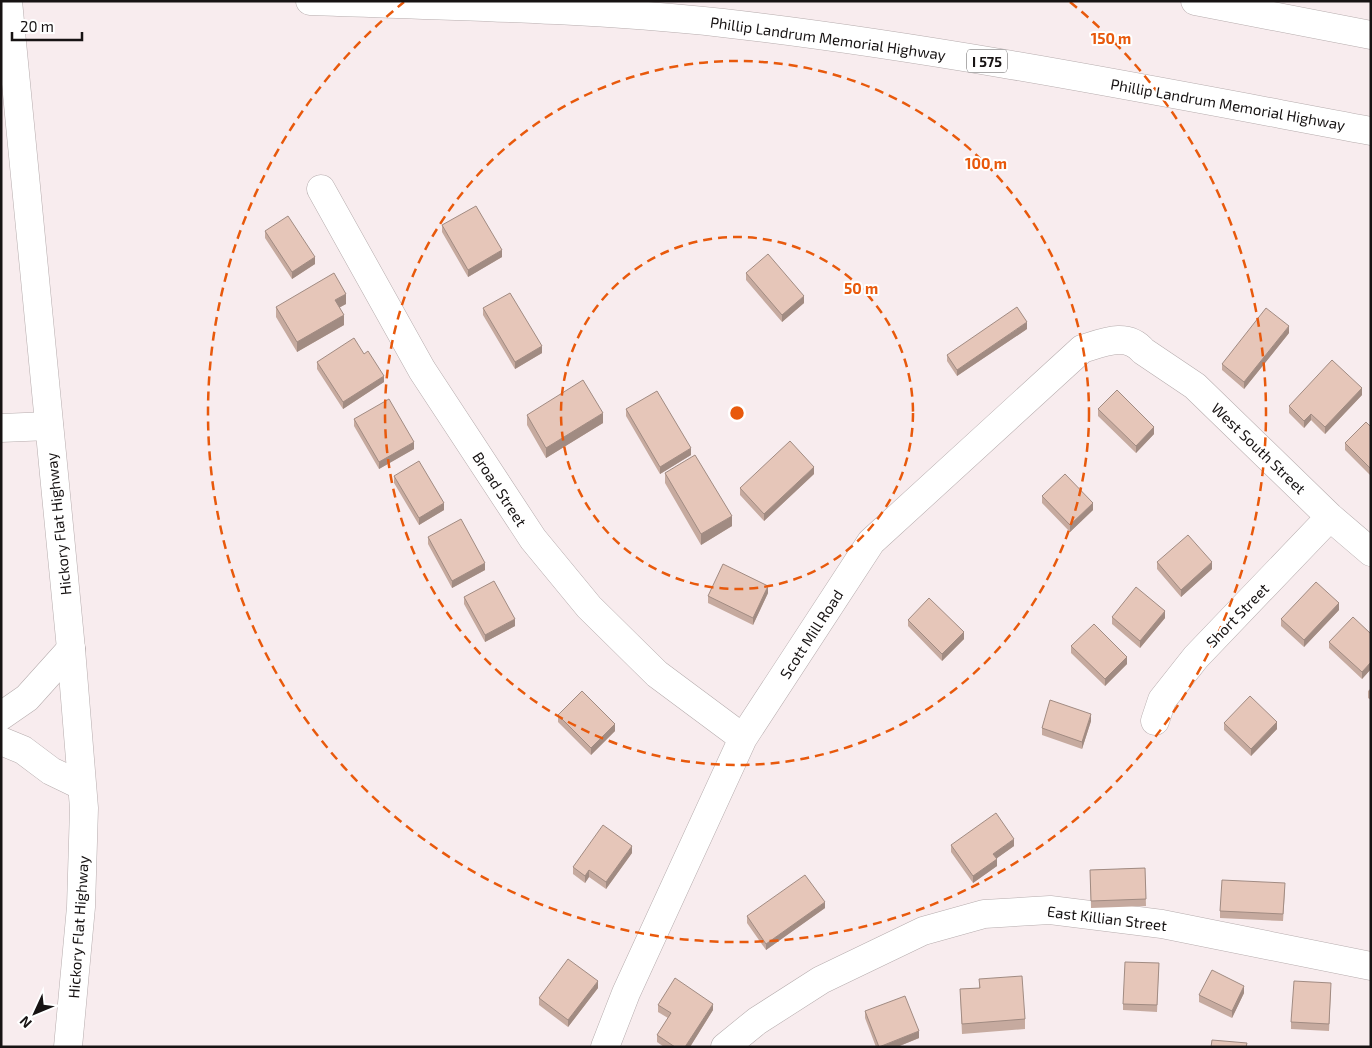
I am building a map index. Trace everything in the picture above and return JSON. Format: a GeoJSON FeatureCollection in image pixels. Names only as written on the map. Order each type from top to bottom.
{"type":"FeatureCollection","features":[{"type":"Feature","properties":{"kind":"main road","name":"Hickory Flat Highway"},"geometry":{"type":"LineString","coordinates":[[8,1],[71,649],[80,785],[84,808],[82,907],[68,1047]]}},
{"type":"Feature","properties":{"kind":"main road","name":"Phillip Landrum Memorial Highway"},"geometry":{"type":"LineString","coordinates":[[310,1],[600,14],[720,23],[840,37],[1028,68],[1371,131]]}},
{"type":"Feature","properties":{"kind":"main road"},"geometry":{"type":"LineString","coordinates":[[1195,1],[1371,35]]}},
{"type":"Feature","properties":{"kind":"main road","name":"Broad Street"},"geometry":{"type":"LineString","coordinates":[[321,189],[422,370],[533,539],[589,607],[657,674],[743,738]]}},
{"type":"Feature","properties":{"kind":"main road","name":"Scott Mill Road"},"geometry":{"type":"LineString","coordinates":[[605,1047],[626,993],[743,738],[871,542],[1082,350],[1117,339],[1137,344],[1143,351]]}},
{"type":"Feature","properties":{"kind":"main road","name":"West South Street"},"geometry":{"type":"LineString","coordinates":[[1143,351],[1195,386],[1330,517],[1371,552]]}},
{"type":"Feature","properties":{"kind":"main road"},"geometry":{"type":"LineString","coordinates":[[1,428],[49,426]]}},
{"type":"Feature","properties":{"kind":"main road","name":"Short Street"},"geometry":{"type":"LineString","coordinates":[[1155,721],[1162,700],[1196,657],[1330,517]]}},
{"type":"Feature","properties":{"kind":"main road"},"geometry":{"type":"LineString","coordinates":[[1,716],[27,698],[71,649]]}},
{"type":"Feature","properties":{"kind":"main road"},"geometry":{"type":"LineString","coordinates":[[1,741],[23,750],[51,771],[80,785]]}},
{"type":"Feature","properties":{"kind":"main road","name":"East Killian Street"},"geometry":{"type":"LineString","coordinates":[[725,1047],[756,1021],[821,980],[923,931],[984,914],[1050,910],[1153,923],[1371,966]]}},
{"type":"Feature","properties":{"kind":"building"},"geometry":{"type":"Polygon","coordinates":[[[476,206],[502,250],[468,270],[442,225],[476,206]]]}},
{"type":"Feature","properties":{"kind":"building"},"geometry":{"type":"Polygon","coordinates":[[[288,216],[315,257],[292,272],[265,231],[288,216]]]}},
{"type":"Feature","properties":{"kind":"building"},"geometry":{"type":"Polygon","coordinates":[[[768,254],[804,296],[782,315],[746,273],[768,254]]]}},
{"type":"Feature","properties":{"kind":"building"},"geometry":{"type":"Polygon","coordinates":[[[334,273],[346,294],[335,300],[344,315],[297,342],[276,307],[334,273]]]}},
{"type":"Feature","properties":{"kind":"building"},"geometry":{"type":"Polygon","coordinates":[[[510,293],[542,346],[515,362],[483,308],[510,293]]]}},
{"type":"Feature","properties":{"kind":"building"},"geometry":{"type":"Polygon","coordinates":[[[1017,307],[1027,322],[957,370],[947,355],[1017,307]]]}},
{"type":"Feature","properties":{"kind":"building"},"geometry":{"type":"Polygon","coordinates":[[[1266,308],[1289,326],[1244,382],[1222,364],[1266,308]]]}},
{"type":"Feature","properties":{"kind":"building"},"geometry":{"type":"Polygon","coordinates":[[[354,338],[364,354],[368,351],[384,376],[343,402],[317,362],[354,338]]]}},
{"type":"Feature","properties":{"kind":"building"},"geometry":{"type":"Polygon","coordinates":[[[1332,360],[1362,388],[1325,427],[1311,414],[1304,421],[1289,406],[1332,360]]]}},
{"type":"Feature","properties":{"kind":"building"},"geometry":{"type":"Polygon","coordinates":[[[583,380],[603,413],[546,448],[527,415],[583,380]]]}},
{"type":"Feature","properties":{"kind":"building"},"geometry":{"type":"Polygon","coordinates":[[[1117,390],[1154,427],[1136,446],[1098,409],[1117,390]]]}},
{"type":"Feature","properties":{"kind":"building"},"geometry":{"type":"Polygon","coordinates":[[[657,391],[691,448],[660,467],[626,409],[657,391]]]}},
{"type":"Feature","properties":{"kind":"building"},"geometry":{"type":"Polygon","coordinates":[[[389,399],[414,442],[379,462],[354,419],[389,399]]]}},
{"type":"Feature","properties":{"kind":"building"},"geometry":{"type":"Polygon","coordinates":[[[1366,422],[1371,427],[1371,469],[1345,443],[1366,422]]]}},
{"type":"Feature","properties":{"kind":"building"},"geometry":{"type":"Polygon","coordinates":[[[790,441],[814,467],[764,514],[740,488],[790,441]]]}},
{"type":"Feature","properties":{"kind":"building"},"geometry":{"type":"Polygon","coordinates":[[[695,455],[732,516],[701,534],[665,473],[695,455]]]}},
{"type":"Feature","properties":{"kind":"building"},"geometry":{"type":"Polygon","coordinates":[[[419,461],[444,503],[419,518],[394,476],[419,461]]]}},
{"type":"Feature","properties":{"kind":"building"},"geometry":{"type":"Polygon","coordinates":[[[1065,474],[1093,503],[1070,525],[1042,496],[1065,474]]]}},
{"type":"Feature","properties":{"kind":"building"},"geometry":{"type":"Polygon","coordinates":[[[461,519],[485,563],[452,581],[428,537],[461,519]]]}},
{"type":"Feature","properties":{"kind":"building"},"geometry":{"type":"Polygon","coordinates":[[[1188,535],[1212,562],[1181,590],[1157,562],[1188,535]]]}},
{"type":"Feature","properties":{"kind":"building"},"geometry":{"type":"Polygon","coordinates":[[[723,564],[768,586],[753,618],[708,596],[723,564]]]}},
{"type":"Feature","properties":{"kind":"building"},"geometry":{"type":"Polygon","coordinates":[[[494,581],[515,619],[485,635],[464,597],[494,581]]]}},
{"type":"Feature","properties":{"kind":"building"},"geometry":{"type":"Polygon","coordinates":[[[1316,582],[1339,603],[1304,640],[1281,619],[1316,582]]]}},
{"type":"Feature","properties":{"kind":"building"},"geometry":{"type":"Polygon","coordinates":[[[1136,587],[1165,611],[1140,641],[1112,617],[1136,587]]]}},
{"type":"Feature","properties":{"kind":"building"},"geometry":{"type":"Polygon","coordinates":[[[929,598],[964,632],[942,654],[908,620],[929,598]]]}},
{"type":"Feature","properties":{"kind":"building"},"geometry":{"type":"Polygon","coordinates":[[[1353,617],[1371,633],[1371,662],[1362,672],[1329,642],[1353,617]]]}},
{"type":"Feature","properties":{"kind":"building"},"geometry":{"type":"Polygon","coordinates":[[[1094,624],[1127,657],[1105,679],[1071,646],[1094,624]]]}},
{"type":"Feature","properties":{"kind":"building"},"geometry":{"type":"Polygon","coordinates":[[[582,691],[615,724],[591,748],[558,715],[582,691]]]}},
{"type":"Feature","properties":{"kind":"building"},"geometry":{"type":"Polygon","coordinates":[[[1250,696],[1277,722],[1251,749],[1224,723],[1250,696]]]}},
{"type":"Feature","properties":{"kind":"building"},"geometry":{"type":"Polygon","coordinates":[[[1050,700],[1091,714],[1082,742],[1042,728],[1050,700]]]}},
{"type":"Feature","properties":{"kind":"building"},"geometry":{"type":"Polygon","coordinates":[[[996,813],[1014,839],[993,854],[997,859],[973,876],[951,845],[996,813]]]}},
{"type":"Feature","properties":{"kind":"building"},"geometry":{"type":"Polygon","coordinates":[[[603,825],[632,846],[606,882],[589,870],[585,876],[573,867],[603,825]]]}},
{"type":"Feature","properties":{"kind":"building"},"geometry":{"type":"Polygon","coordinates":[[[1145,868],[1146,899],[1091,901],[1090,870],[1145,868]]]}},
{"type":"Feature","properties":{"kind":"building"},"geometry":{"type":"Polygon","coordinates":[[[805,875],[825,902],[766,944],[747,916],[805,875]]]}},
{"type":"Feature","properties":{"kind":"building"},"geometry":{"type":"Polygon","coordinates":[[[1222,880],[1285,883],[1283,914],[1220,911],[1222,880]]]}},
{"type":"Feature","properties":{"kind":"building"},"geometry":{"type":"Polygon","coordinates":[[[568,959],[598,981],[568,1020],[539,998],[568,959]]]}},
{"type":"Feature","properties":{"kind":"building"},"geometry":{"type":"Polygon","coordinates":[[[1125,962],[1159,963],[1157,1005],[1123,1004],[1125,962]]]}},
{"type":"Feature","properties":{"kind":"building"},"geometry":{"type":"Polygon","coordinates":[[[1212,970],[1244,986],[1232,1011],[1199,995],[1212,970]]]}},
{"type":"Feature","properties":{"kind":"building"},"geometry":{"type":"Polygon","coordinates":[[[1022,976],[1025,1019],[962,1024],[960,989],[980,988],[979,979],[1022,976]]]}},
{"type":"Feature","properties":{"kind":"building"},"geometry":{"type":"Polygon","coordinates":[[[675,978],[713,1004],[685,1047],[675,1047],[657,1035],[671,1013],[658,1005],[675,978]]]}},
{"type":"Feature","properties":{"kind":"building"},"geometry":{"type":"Polygon","coordinates":[[[1294,981],[1331,983],[1329,1024],[1291,1022],[1294,981]]]}},
{"type":"Feature","properties":{"kind":"building"},"geometry":{"type":"Polygon","coordinates":[[[905,996],[919,1031],[879,1047],[865,1011],[905,996]]]}},
{"type":"Feature","properties":{"kind":"building"},"geometry":{"type":"Polygon","coordinates":[[[1212,1040],[1247,1043],[1246,1047],[1211,1047],[1212,1040]]]}}]}
